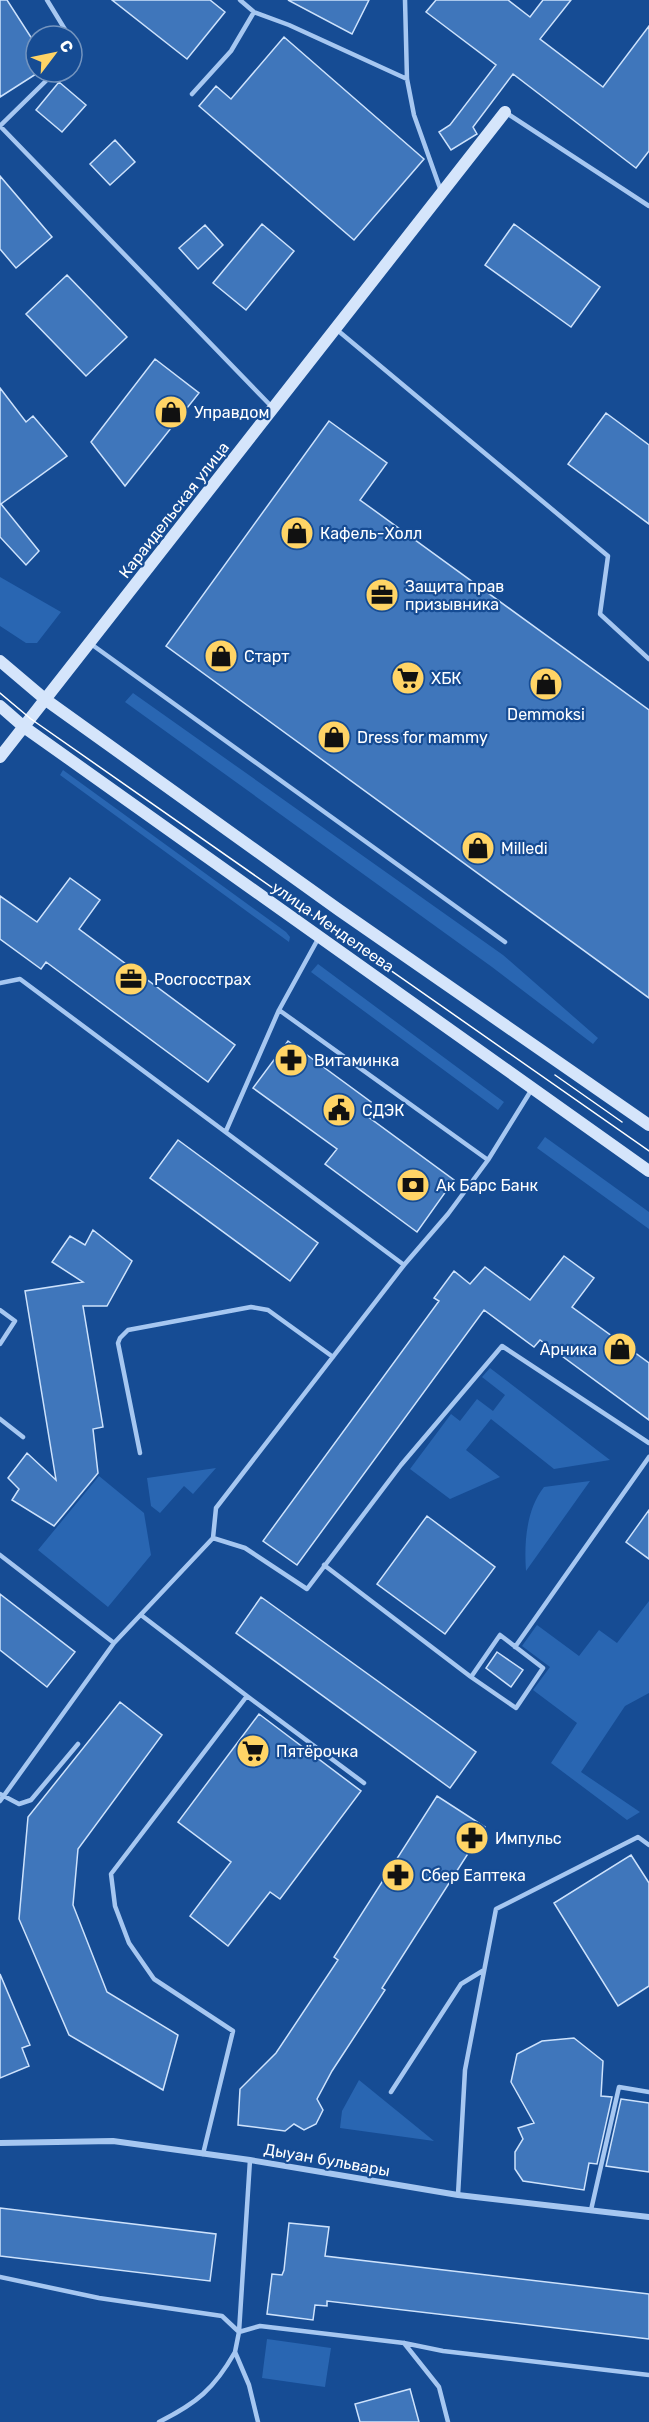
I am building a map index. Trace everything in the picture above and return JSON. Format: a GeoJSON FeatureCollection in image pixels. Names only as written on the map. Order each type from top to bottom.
{"type":"FeatureCollection","features":[{"type":"Feature","properties":{"kind":"main road","name":"Караидельская улица"},"geometry":{"type":"LineString","coordinates":[[0,757],[505,112]]}},
{"type":"Feature","properties":{"kind":"main road","name":"улица Менделеева"},"geometry":{"type":"LineString","coordinates":[[0,661],[46,700],[339,910],[649,1125]]}},
{"type":"Feature","properties":{"kind":"main road","name":"улица Менделеева"},"geometry":{"type":"LineString","coordinates":[[0,706],[24,728],[649,1171]]}},
{"type":"Feature","properties":{"kind":"street","name":"Дыуан бульвары"},"geometry":{"type":"LineString","coordinates":[[0,2143],[113,2141],[250,2160],[458,2195],[649,2217]]}},
{"type":"Feature","properties":{"kind":"lane"},"geometry":{"type":"LineString","coordinates":[[47,0],[62,24]]}},
{"type":"Feature","properties":{"kind":"lane"},"geometry":{"type":"LineString","coordinates":[[240,0],[254,12],[289,25],[407,79]]}},
{"type":"Feature","properties":{"kind":"lane"},"geometry":{"type":"LineString","coordinates":[[405,0],[407,79],[414,115],[442,193]]}},
{"type":"Feature","properties":{"kind":"lane"},"geometry":{"type":"LineString","coordinates":[[192,94],[231,51],[254,12]]}},
{"type":"Feature","properties":{"kind":"lane"},"geometry":{"type":"LineString","coordinates":[[43,84],[0,126],[274,409]]}},
{"type":"Feature","properties":{"kind":"lane"},"geometry":{"type":"LineString","coordinates":[[505,112],[649,206]]}},
{"type":"Feature","properties":{"kind":"lane"},"geometry":{"type":"LineString","coordinates":[[336,329],[608,556],[600,614],[649,659]]}},
{"type":"Feature","properties":{"kind":"lane"},"geometry":{"type":"LineString","coordinates":[[90,644],[505,942]]}},
{"type":"Feature","properties":{"kind":"lane"},"geometry":{"type":"LineString","coordinates":[[226,1131],[279,1010],[319,937]]}},
{"type":"Feature","properties":{"kind":"lane"},"geometry":{"type":"LineString","coordinates":[[0,983],[20,979],[404,1265]]}},
{"type":"Feature","properties":{"kind":"lane"},"geometry":{"type":"LineString","coordinates":[[279,1010],[488,1160]]}},
{"type":"Feature","properties":{"kind":"lane"},"geometry":{"type":"LineString","coordinates":[[78,1744],[31,1800],[19,1804],[1,1798],[114,1643],[213,1538],[216,1508],[404,1265],[448,1214],[488,1160],[532,1088]]}},
{"type":"Feature","properties":{"kind":"lane"},"geometry":{"type":"LineString","coordinates":[[140,1453],[118,1343],[128,1330],[251,1307],[261,1308],[268,1310],[333,1357]]}},
{"type":"Feature","properties":{"kind":"lane"},"geometry":{"type":"LineString","coordinates":[[0,1310],[15,1321],[0,1344]]}},
{"type":"Feature","properties":{"kind":"lane"},"geometry":{"type":"LineString","coordinates":[[213,1538],[245,1548],[307,1589],[401,1465],[502,1346],[649,1443]]}},
{"type":"Feature","properties":{"kind":"lane"},"geometry":{"type":"LineString","coordinates":[[0,1419],[23,1437]]}},
{"type":"Feature","properties":{"kind":"lane"},"geometry":{"type":"LineString","coordinates":[[515,1647],[649,1457]]}},
{"type":"Feature","properties":{"kind":"lane"},"geometry":{"type":"LineString","coordinates":[[0,1555],[114,1643]]}},
{"type":"Feature","properties":{"kind":"lane"},"geometry":{"type":"LineString","coordinates":[[324,1565],[471,1677],[516,1708],[543,1668],[500,1635],[471,1677]]}},
{"type":"Feature","properties":{"kind":"lane"},"geometry":{"type":"LineString","coordinates":[[141,1614],[364,1783]]}},
{"type":"Feature","properties":{"kind":"lane"},"geometry":{"type":"LineString","coordinates":[[203,2154],[233,2031],[154,1979],[129,1943],[115,1906],[111,1874],[247,1696]]}},
{"type":"Feature","properties":{"kind":"lane"},"geometry":{"type":"LineString","coordinates":[[458,2195],[465,2070],[495,1909],[638,1837],[649,1845]]}},
{"type":"Feature","properties":{"kind":"lane"},"geometry":{"type":"LineString","coordinates":[[392,2092],[461,1984],[484,1970]]}},
{"type":"Feature","properties":{"kind":"lane"},"geometry":{"type":"LineString","coordinates":[[591,2210],[619,2087],[649,2092]]}},
{"type":"Feature","properties":{"kind":"lane"},"geometry":{"type":"LineString","coordinates":[[159,2422],[210,2390],[235,2352],[239,2332],[250,2160]]}},
{"type":"Feature","properties":{"kind":"lane"},"geometry":{"type":"LineString","coordinates":[[0,2277],[99,2298],[222,2316],[239,2332]]}},
{"type":"Feature","properties":{"kind":"lane"},"geometry":{"type":"LineString","coordinates":[[239,2332],[260,2326],[404,2343],[443,2351],[649,2375]]}},
{"type":"Feature","properties":{"kind":"lane"},"geometry":{"type":"LineString","coordinates":[[404,2343],[439,2387],[448,2422]]}},
{"type":"Feature","properties":{"kind":"lane"},"geometry":{"type":"LineString","coordinates":[[235,2352],[249,2385],[258,2422]]}},
{"type":"Feature","properties":{"kind":"shaded area"},"geometry":{"type":"Polygon","coordinates":[[[0,577],[61,612],[37,643],[26,643],[0,626],[0,577]]]}},
{"type":"Feature","properties":{"kind":"shaded area"},"geometry":{"type":"Polygon","coordinates":[[[133,693],[503,955],[598,1038],[593,1044],[492,967],[125,702],[133,693]]]}},
{"type":"Feature","properties":{"kind":"shaded area"},"geometry":{"type":"Polygon","coordinates":[[[63,770],[286,932],[290,937],[289,942],[60,775],[63,770]]]}},
{"type":"Feature","properties":{"kind":"shaded area"},"geometry":{"type":"Polygon","coordinates":[[[318,964],[504,1102],[498,1110],[311,972],[318,964]]]}},
{"type":"Feature","properties":{"kind":"shaded area"},"geometry":{"type":"Polygon","coordinates":[[[545,1137],[649,1212],[649,1229],[537,1148],[545,1137]]]}},
{"type":"Feature","properties":{"kind":"shaded area"},"geometry":{"type":"Polygon","coordinates":[[[490,1368],[610,1460],[554,1469],[491,1419],[466,1450],[500,1477],[450,1499],[410,1469],[451,1414],[460,1421],[477,1399],[493,1411],[505,1395],[482,1377],[490,1368]]]}},
{"type":"Feature","properties":{"kind":"shaded area"},"geometry":{"type":"Polygon","coordinates":[[[216,1468],[193,1494],[184,1486],[160,1513],[151,1506],[147,1478],[216,1468]]]}},
{"type":"Feature","properties":{"kind":"shaded area"},"geometry":{"type":"Polygon","coordinates":[[[99,1476],[144,1513],[151,1555],[108,1607],[38,1550],[99,1476]]]}},
{"type":"Feature","properties":{"kind":"shaded area"},"geometry":{"type":"Polygon","coordinates":[[[590,1481],[526,1571],[525,1549],[530,1516],[544,1487],[590,1481]]]}},
{"type":"Feature","properties":{"kind":"shaded area"},"geometry":{"type":"Polygon","coordinates":[[[649,1601],[649,1693],[625,1706],[581,1772],[640,1812],[627,1820],[551,1763],[577,1723],[533,1690],[550,1667],[522,1646],[537,1625],[579,1656],[599,1630],[617,1643],[649,1601]]]}},
{"type":"Feature","properties":{"kind":"shaded area"},"geometry":{"type":"Polygon","coordinates":[[[359,2080],[434,2141],[340,2128],[342,2111],[359,2080]]]}},
{"type":"Feature","properties":{"kind":"shaded area"},"geometry":{"type":"Polygon","coordinates":[[[267,2339],[331,2348],[325,2387],[262,2378],[267,2339]]]}},
{"type":"Feature","properties":{"kind":"building"},"geometry":{"type":"Polygon","coordinates":[[[0,0],[7,0],[24,26],[24,82],[0,97],[0,0]]]}},
{"type":"Feature","properties":{"kind":"building"},"geometry":{"type":"Polygon","coordinates":[[[112,0],[210,0],[225,12],[187,59],[112,0]]]}},
{"type":"Feature","properties":{"kind":"building"},"geometry":{"type":"Polygon","coordinates":[[[288,0],[369,0],[352,34],[288,0]]]}},
{"type":"Feature","properties":{"kind":"building"},"geometry":{"type":"Polygon","coordinates":[[[436,0],[508,0],[530,17],[543,0],[571,0],[540,39],[603,87],[649,26],[649,151],[636,168],[513,74],[473,127],[477,134],[451,150],[439,132],[450,125],[496,65],[426,12],[436,0]]]}},
{"type":"Feature","properties":{"kind":"building"},"geometry":{"type":"Polygon","coordinates":[[[284,37],[424,159],[354,240],[199,106],[216,86],[231,99],[284,37]]]}},
{"type":"Feature","properties":{"kind":"building"},"geometry":{"type":"Polygon","coordinates":[[[57,84],[61,84],[86,105],[62,132],[36,110],[57,84]]]}},
{"type":"Feature","properties":{"kind":"building"},"geometry":{"type":"Polygon","coordinates":[[[115,140],[135,162],[110,185],[90,164],[115,140]]]}},
{"type":"Feature","properties":{"kind":"building"},"geometry":{"type":"Polygon","coordinates":[[[0,176],[52,237],[16,268],[0,249],[0,176]]]}},
{"type":"Feature","properties":{"kind":"building"},"geometry":{"type":"Polygon","coordinates":[[[262,224],[294,251],[246,310],[213,283],[262,224]]]}},
{"type":"Feature","properties":{"kind":"building"},"geometry":{"type":"Polygon","coordinates":[[[514,224],[600,287],[571,327],[485,265],[514,224]]]}},
{"type":"Feature","properties":{"kind":"building"},"geometry":{"type":"Polygon","coordinates":[[[205,225],[223,245],[198,269],[179,248],[205,225]]]}},
{"type":"Feature","properties":{"kind":"building"},"geometry":{"type":"Polygon","coordinates":[[[67,275],[127,337],[86,376],[26,314],[67,275]]]}},
{"type":"Feature","properties":{"kind":"building"},"geometry":{"type":"Polygon","coordinates":[[[155,359],[199,393],[125,486],[91,442],[155,359]]]}},
{"type":"Feature","properties":{"kind":"building"},"geometry":{"type":"Polygon","coordinates":[[[0,388],[26,422],[33,416],[67,456],[1,504],[39,551],[26,565],[0,537],[0,388]]]}},
{"type":"Feature","properties":{"kind":"building"},"geometry":{"type":"Polygon","coordinates":[[[606,413],[649,445],[649,524],[568,464],[606,413]]]}},
{"type":"Feature","properties":{"kind":"building","name":"ХБК"},"geometry":{"type":"Polygon","coordinates":[[[329,421],[387,463],[360,500],[649,710],[649,998],[166,646],[329,421]]]}},
{"type":"Feature","properties":{"kind":"building"},"geometry":{"type":"Polygon","coordinates":[[[70,878],[100,900],[79,929],[235,1045],[208,1082],[46,962],[41,969],[0,939],[0,896],[37,922],[70,878]]]}},
{"type":"Feature","properties":{"kind":"building"},"geometry":{"type":"Polygon","coordinates":[[[288,1041],[371,1102],[363,1113],[454,1180],[417,1232],[325,1164],[337,1149],[253,1088],[288,1041]]]}},
{"type":"Feature","properties":{"kind":"building"},"geometry":{"type":"Polygon","coordinates":[[[178,1140],[318,1243],[290,1281],[150,1178],[178,1140]]]}},
{"type":"Feature","properties":{"kind":"building"},"geometry":{"type":"Polygon","coordinates":[[[93,1230],[132,1261],[107,1306],[83,1306],[103,1427],[93,1429],[98,1473],[54,1526],[12,1500],[19,1489],[8,1478],[27,1453],[56,1480],[25,1291],[83,1282],[52,1262],[70,1236],[85,1245],[93,1230]]]}},
{"type":"Feature","properties":{"kind":"building"},"geometry":{"type":"Polygon","coordinates":[[[564,1256],[594,1278],[572,1307],[649,1363],[649,1420],[540,1340],[534,1347],[484,1310],[297,1565],[263,1541],[439,1301],[434,1298],[454,1271],[470,1284],[485,1267],[530,1300],[564,1256]]]}},
{"type":"Feature","properties":{"kind":"building"},"geometry":{"type":"Polygon","coordinates":[[[649,1510],[649,1559],[626,1542],[649,1510]]]}},
{"type":"Feature","properties":{"kind":"building"},"geometry":{"type":"Polygon","coordinates":[[[427,1516],[495,1567],[445,1634],[377,1584],[427,1516]]]}},
{"type":"Feature","properties":{"kind":"building"},"geometry":{"type":"Polygon","coordinates":[[[0,1594],[75,1652],[47,1687],[0,1650],[0,1594]]]}},
{"type":"Feature","properties":{"kind":"building"},"geometry":{"type":"Polygon","coordinates":[[[261,1597],[476,1752],[450,1788],[236,1633],[261,1597]]]}},
{"type":"Feature","properties":{"kind":"building"},"geometry":{"type":"Polygon","coordinates":[[[497,1652],[523,1670],[511,1687],[486,1668],[497,1652]]]}},
{"type":"Feature","properties":{"kind":"building"},"geometry":{"type":"Polygon","coordinates":[[[120,1702],[162,1735],[78,1849],[73,1905],[107,1992],[178,2035],[163,2090],[69,2035],[19,1919],[28,1817],[120,1702]]]}},
{"type":"Feature","properties":{"kind":"building"},"geometry":{"type":"Polygon","coordinates":[[[259,1714],[361,1791],[280,1899],[270,1892],[228,1946],[190,1916],[231,1862],[178,1822],[259,1714]]]}},
{"type":"Feature","properties":{"kind":"building"},"geometry":{"type":"Polygon","coordinates":[[[437,1796],[485,1827],[382,1988],[385,1990],[332,2071],[317,2099],[323,2110],[316,2124],[304,2130],[294,2124],[285,2131],[238,2125],[240,2089],[276,2053],[338,1960],[334,1957],[437,1796]]]}},
{"type":"Feature","properties":{"kind":"building"},"geometry":{"type":"Polygon","coordinates":[[[631,1855],[649,1883],[649,1986],[618,2006],[554,1903],[631,1855]]]}},
{"type":"Feature","properties":{"kind":"building"},"geometry":{"type":"Polygon","coordinates":[[[0,1974],[30,2045],[22,2048],[29,2066],[0,2078],[0,1974]]]}},
{"type":"Feature","properties":{"kind":"building"},"geometry":{"type":"Polygon","coordinates":[[[574,2038],[603,2061],[601,2096],[612,2097],[597,2164],[589,2163],[584,2190],[523,2181],[515,2169],[515,2152],[523,2139],[518,2128],[534,2123],[511,2082],[517,2054],[542,2041],[574,2038]]]}},
{"type":"Feature","properties":{"kind":"building"},"geometry":{"type":"Polygon","coordinates":[[[621,2099],[649,2103],[649,2172],[606,2166],[621,2099]]]}},
{"type":"Feature","properties":{"kind":"building"},"geometry":{"type":"Polygon","coordinates":[[[0,2208],[216,2234],[210,2281],[0,2256],[0,2208]]]}},
{"type":"Feature","properties":{"kind":"building"},"geometry":{"type":"Polygon","coordinates":[[[289,2223],[329,2227],[325,2256],[649,2294],[649,2339],[327,2301],[327,2306],[315,2305],[313,2320],[267,2314],[272,2274],[282,2275],[284,2270],[289,2223]]]}},
{"type":"Feature","properties":{"kind":"building"},"geometry":{"type":"Polygon","coordinates":[[[410,2389],[419,2422],[360,2422],[355,2404],[410,2389]]]}},
{"type":"Feature","properties":{"kind":"tram line"},"geometry":{"type":"LineString","coordinates":[[0,693],[31,719],[649,1151]]}},
{"type":"Feature","properties":{"kind":"tram line"},"geometry":{"type":"LineString","coordinates":[[555,1075],[622,1122]]}},
{"type":"Feature","properties":{"kind":"place","name":"Управдом"},"geometry":{"type":"Point","coordinates":[171,412]}},
{"type":"Feature","properties":{"kind":"place","name":"Кафель-Холл"},"geometry":{"type":"Point","coordinates":[297,533]}},
{"type":"Feature","properties":{"kind":"place","name":"Защита прав призывника"},"geometry":{"type":"Point","coordinates":[382,595]}},
{"type":"Feature","properties":{"kind":"place","name":"Старт"},"geometry":{"type":"Point","coordinates":[221,656]}},
{"type":"Feature","properties":{"kind":"place","name":"ХБК"},"geometry":{"type":"Point","coordinates":[408,678]}},
{"type":"Feature","properties":{"kind":"place","name":"Demmoksi"},"geometry":{"type":"Point","coordinates":[546,684]}},
{"type":"Feature","properties":{"kind":"place","name":"Dress for mammy"},"geometry":{"type":"Point","coordinates":[334,737]}},
{"type":"Feature","properties":{"kind":"place","name":"Milledi"},"geometry":{"type":"Point","coordinates":[478,848]}},
{"type":"Feature","properties":{"kind":"place","name":"Росгосстрах"},"geometry":{"type":"Point","coordinates":[131,979]}},
{"type":"Feature","properties":{"kind":"place","name":"Витаминка"},"geometry":{"type":"Point","coordinates":[291,1060]}},
{"type":"Feature","properties":{"kind":"place","name":"СДЭК"},"geometry":{"type":"Point","coordinates":[339,1110]}},
{"type":"Feature","properties":{"kind":"place","name":"Ак Барс Банк"},"geometry":{"type":"Point","coordinates":[413,1185]}},
{"type":"Feature","properties":{"kind":"place","name":"Арника"},"geometry":{"type":"Point","coordinates":[620,1349]}},
{"type":"Feature","properties":{"kind":"place","name":"Пятёрочка"},"geometry":{"type":"Point","coordinates":[253,1751]}},
{"type":"Feature","properties":{"kind":"place","name":"Импульс"},"geometry":{"type":"Point","coordinates":[472,1838]}},
{"type":"Feature","properties":{"kind":"place","name":"Сбер Еаптека"},"geometry":{"type":"Point","coordinates":[398,1875]}}]}
